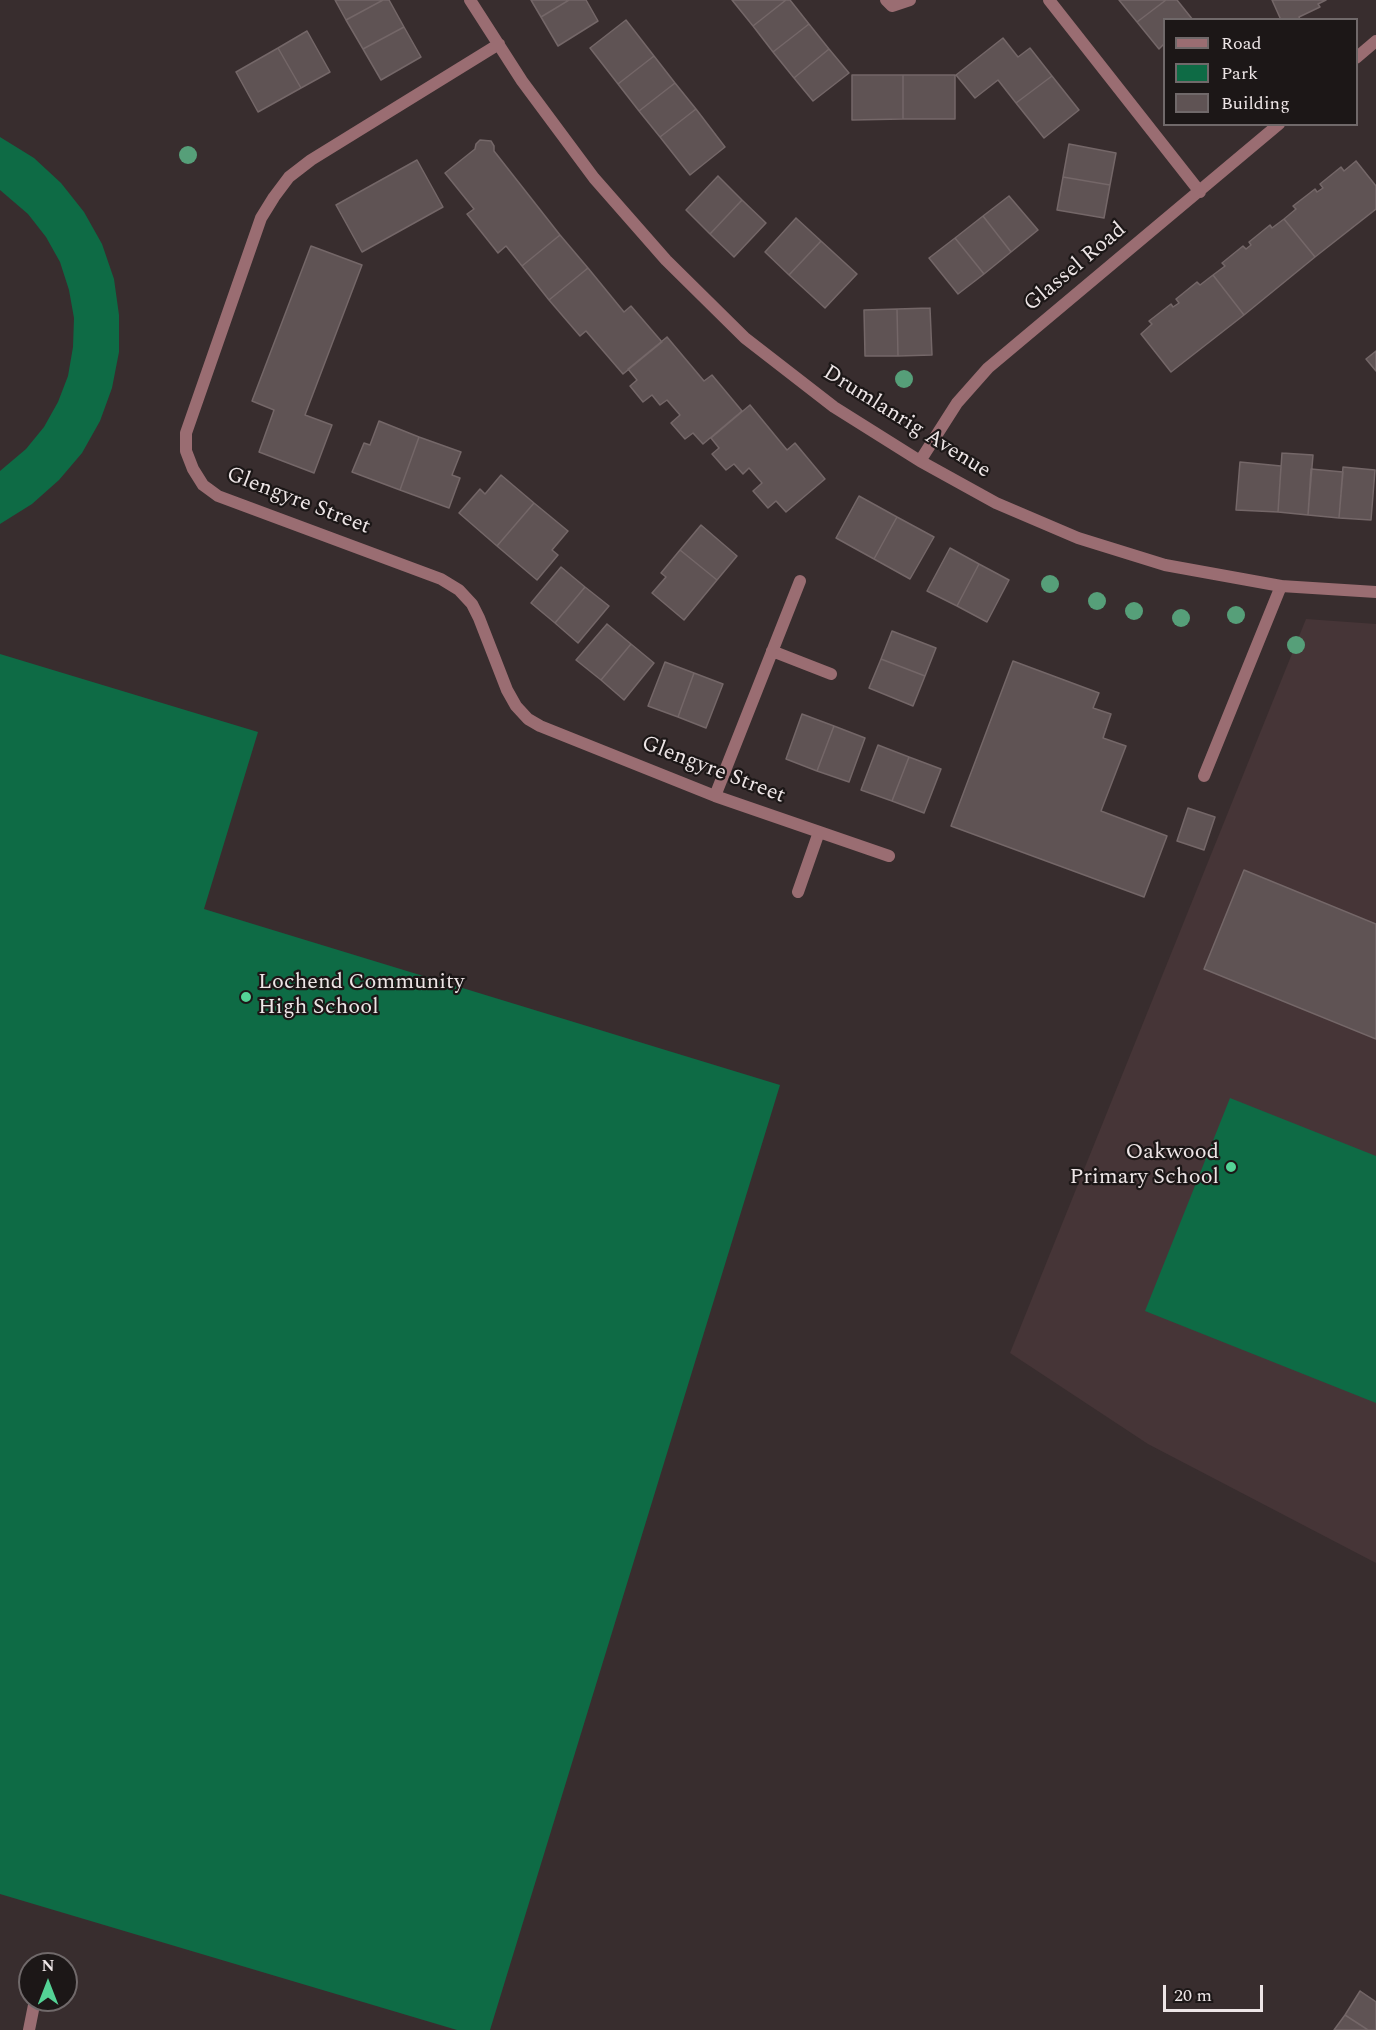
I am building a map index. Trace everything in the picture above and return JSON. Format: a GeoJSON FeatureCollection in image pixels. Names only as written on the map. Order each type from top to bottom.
{"type":"FeatureCollection","features":[{"type":"Feature","properties":{"kind":"street","name":"Drumlanrig Avenue"},"geometry":{"type":"LineString","coordinates":[[470,0],[522,81],[594,178],[666,260],[745,338],[834,407],[920,461],[996,503],[1078,538],[1165,565],[1281,586],[1376,592]]}},
{"type":"Feature","properties":{"kind":"street"},"geometry":{"type":"LineString","coordinates":[[886,0],[892,6],[910,0]]}},
{"type":"Feature","properties":{"kind":"street"},"geometry":{"type":"LineString","coordinates":[[1049,0],[1200,192]]}},
{"type":"Feature","properties":{"kind":"street"},"geometry":{"type":"LineString","coordinates":[[1358,56],[1376,41]]}},
{"type":"Feature","properties":{"kind":"street","name":"Glengyre Street"},"geometry":{"type":"LineString","coordinates":[[499,44],[311,160],[289,177],[274,197],[261,218],[186,433],[186,451],[193,469],[203,485],[218,496],[441,579],[459,590],[472,604],[479,618],[507,690],[516,706],[528,719],[540,726],[715,796],[889,856]]}},
{"type":"Feature","properties":{"kind":"street","name":"Glassel Road"},"geometry":{"type":"LineString","coordinates":[[920,461],[957,403],[988,368],[1277,126]]}},
{"type":"Feature","properties":{"kind":"street"},"geometry":{"type":"LineString","coordinates":[[715,796],[800,581]]}},
{"type":"Feature","properties":{"kind":"street"},"geometry":{"type":"LineString","coordinates":[[1204,776],[1281,586]]}},
{"type":"Feature","properties":{"kind":"street"},"geometry":{"type":"LineString","coordinates":[[772,651],[831,674]]}},
{"type":"Feature","properties":{"kind":"street"},"geometry":{"type":"LineString","coordinates":[[798,892],[819,832]]}},
{"type":"Feature","properties":{"kind":"street"},"geometry":{"type":"LineString","coordinates":[[29,2030],[33,2012]]}},
{"type":"Feature","properties":{"kind":"shaded area","name":"Oakwood Primary School"},"geometry":{"type":"Polygon","coordinates":[[[1306,619],[1376,624],[1376,1563],[1148,1444],[1010,1353],[1306,619]]]}},
{"type":"Feature","properties":{"kind":"green space"},"geometry":{"type":"Polygon","coordinates":[[[0,137],[34,158],[61,183],[84,212],[102,244],[114,279],[119,315],[119,352],[112,388],[100,421],[82,453],[59,480],[32,504],[0,524],[0,471],[26,449],[44,427],[58,402],[68,376],[73,347],[74,318],[69,290],[60,262],[46,237],[28,214],[0,190],[0,137]]]}},
{"type":"Feature","properties":{"kind":"green space","name":"Lochend Community High School"},"geometry":{"type":"Polygon","coordinates":[[[0,654],[258,732],[204,909],[780,1085],[490,2030],[457,2030],[0,1894],[0,654]]]}},
{"type":"Feature","properties":{"kind":"green space"},"geometry":{"type":"Polygon","coordinates":[[[1230,1098],[1376,1156],[1376,1403],[1145,1311],[1230,1098]]]}},
{"type":"Feature","properties":{"kind":"building"},"geometry":{"type":"Polygon","coordinates":[[[335,0],[383,0],[346,20],[335,0]]]}},
{"type":"Feature","properties":{"kind":"building"},"geometry":{"type":"Polygon","coordinates":[[[383,0],[389,0],[404,27],[363,49],[346,20],[383,0]]]}},
{"type":"Feature","properties":{"kind":"building"},"geometry":{"type":"Polygon","coordinates":[[[531,0],[569,0],[541,17],[531,0]]]}},
{"type":"Feature","properties":{"kind":"building"},"geometry":{"type":"Polygon","coordinates":[[[569,0],[586,0],[598,21],[558,46],[541,17],[569,0]]]}},
{"type":"Feature","properties":{"kind":"building"},"geometry":{"type":"Polygon","coordinates":[[[732,0],[786,0],[753,26],[732,0]]]}},
{"type":"Feature","properties":{"kind":"building"},"geometry":{"type":"Polygon","coordinates":[[[786,0],[790,0],[809,24],[773,52],[753,26],[786,0]]]}},
{"type":"Feature","properties":{"kind":"building"},"geometry":{"type":"Polygon","coordinates":[[[1119,0],[1166,0],[1137,22],[1119,0]]]}},
{"type":"Feature","properties":{"kind":"building"},"geometry":{"type":"Polygon","coordinates":[[[1166,0],[1177,0],[1191,18],[1163,18],[1163,45],[1159,49],[1137,22],[1166,0]]]}},
{"type":"Feature","properties":{"kind":"building"},"geometry":{"type":"Polygon","coordinates":[[[1272,0],[1326,0],[1318,4],[1320,7],[1299,18],[1280,18],[1272,0]]]}},
{"type":"Feature","properties":{"kind":"building"},"geometry":{"type":"Polygon","coordinates":[[[626,20],[654,56],[618,84],[590,48],[626,20]]]}},
{"type":"Feature","properties":{"kind":"building"},"geometry":{"type":"Polygon","coordinates":[[[809,24],[829,49],[794,78],[773,52],[809,24]]]}},
{"type":"Feature","properties":{"kind":"building"},"geometry":{"type":"Polygon","coordinates":[[[404,27],[421,57],[381,80],[363,49],[404,27]]]}},
{"type":"Feature","properties":{"kind":"building"},"geometry":{"type":"Polygon","coordinates":[[[307,31],[330,72],[301,88],[278,48],[307,31]]]}},
{"type":"Feature","properties":{"kind":"building"},"geometry":{"type":"Polygon","coordinates":[[[1003,38],[1018,57],[1030,48],[1052,76],[1016,103],[998,80],[975,98],[956,75],[1003,38]]]}},
{"type":"Feature","properties":{"kind":"building"},"geometry":{"type":"Polygon","coordinates":[[[278,48],[301,88],[258,112],[236,72],[278,48]]]}},
{"type":"Feature","properties":{"kind":"building"},"geometry":{"type":"Polygon","coordinates":[[[829,49],[849,73],[813,101],[794,78],[829,49]]]}},
{"type":"Feature","properties":{"kind":"building"},"geometry":{"type":"Polygon","coordinates":[[[654,56],[675,83],[639,111],[618,84],[654,56]]]}},
{"type":"Feature","properties":{"kind":"building"},"geometry":{"type":"Polygon","coordinates":[[[852,75],[903,75],[903,119],[852,120],[852,75]]]}},
{"type":"Feature","properties":{"kind":"building"},"geometry":{"type":"Polygon","coordinates":[[[903,75],[955,75],[955,119],[903,119],[903,75]]]}},
{"type":"Feature","properties":{"kind":"building"},"geometry":{"type":"Polygon","coordinates":[[[1052,76],[1079,110],[1044,138],[1016,103],[1052,76]]]}},
{"type":"Feature","properties":{"kind":"building"},"geometry":{"type":"Polygon","coordinates":[[[675,83],[696,109],[660,137],[639,111],[675,83]]]}},
{"type":"Feature","properties":{"kind":"building"},"geometry":{"type":"Polygon","coordinates":[[[696,109],[725,147],[690,175],[660,137],[696,109]]]}},
{"type":"Feature","properties":{"kind":"building"},"geometry":{"type":"Polygon","coordinates":[[[480,140],[491,141],[494,151],[560,235],[522,266],[506,246],[498,253],[467,214],[474,209],[445,173],[475,149],[480,140]]]}},
{"type":"Feature","properties":{"kind":"building"},"geometry":{"type":"Polygon","coordinates":[[[1069,144],[1116,153],[1110,185],[1063,177],[1069,144]]]}},
{"type":"Feature","properties":{"kind":"building"},"geometry":{"type":"Polygon","coordinates":[[[417,160],[443,207],[362,252],[336,205],[417,160]]]}},
{"type":"Feature","properties":{"kind":"building"},"geometry":{"type":"Polygon","coordinates":[[[1356,161],[1376,186],[1376,209],[1315,257],[1284,219],[1296,209],[1293,206],[1315,189],[1317,192],[1323,188],[1320,184],[1341,167],[1344,171],[1356,161]]]}},
{"type":"Feature","properties":{"kind":"building"},"geometry":{"type":"Polygon","coordinates":[[[718,176],[742,200],[710,234],[686,210],[718,176]]]}},
{"type":"Feature","properties":{"kind":"building"},"geometry":{"type":"Polygon","coordinates":[[[1063,177],[1110,185],[1104,218],[1057,210],[1063,177]]]}},
{"type":"Feature","properties":{"kind":"building"},"geometry":{"type":"Polygon","coordinates":[[[1009,196],[1038,230],[1011,252],[983,216],[1009,196]]]}},
{"type":"Feature","properties":{"kind":"building"},"geometry":{"type":"Polygon","coordinates":[[[742,200],[766,223],[734,257],[710,234],[742,200]]]}},
{"type":"Feature","properties":{"kind":"building"},"geometry":{"type":"Polygon","coordinates":[[[983,216],[1011,252],[984,274],[955,238],[983,216]]]}},
{"type":"Feature","properties":{"kind":"building"},"geometry":{"type":"Polygon","coordinates":[[[796,218],[821,241],[789,275],[765,252],[796,218]]]}},
{"type":"Feature","properties":{"kind":"building"},"geometry":{"type":"Polygon","coordinates":[[[1284,219],[1315,257],[1244,315],[1213,275],[1225,266],[1222,263],[1243,246],[1246,249],[1251,245],[1249,242],[1270,225],[1272,228],[1284,219]]]}},
{"type":"Feature","properties":{"kind":"building"},"geometry":{"type":"Polygon","coordinates":[[[560,235],[588,268],[549,300],[522,266],[560,235]]]}},
{"type":"Feature","properties":{"kind":"building"},"geometry":{"type":"Polygon","coordinates":[[[955,238],[984,274],[958,294],[929,258],[955,238]]]}},
{"type":"Feature","properties":{"kind":"building"},"geometry":{"type":"Polygon","coordinates":[[[821,241],[857,274],[825,308],[789,275],[821,241]]]}},
{"type":"Feature","properties":{"kind":"building"},"geometry":{"type":"Polygon","coordinates":[[[311,246],[362,265],[305,415],[332,425],[314,473],[259,452],[274,410],[252,401],[311,246]]]}},
{"type":"Feature","properties":{"kind":"building"},"geometry":{"type":"Polygon","coordinates":[[[588,268],[624,312],[631,306],[662,342],[623,374],[586,331],[580,336],[549,300],[588,268]]]}},
{"type":"Feature","properties":{"kind":"building"},"geometry":{"type":"Polygon","coordinates":[[[1213,275],[1244,315],[1171,372],[1141,334],[1152,324],[1149,321],[1171,304],[1173,307],[1179,303],[1176,299],[1197,282],[1200,285],[1213,275]]]}},
{"type":"Feature","properties":{"kind":"building"},"geometry":{"type":"Polygon","coordinates":[[[930,308],[932,355],[898,356],[897,309],[930,308]]]}},
{"type":"Feature","properties":{"kind":"building"},"geometry":{"type":"Polygon","coordinates":[[[897,309],[898,356],[865,356],[864,310],[897,309]]]}},
{"type":"Feature","properties":{"kind":"building"},"geometry":{"type":"Polygon","coordinates":[[[667,337],[704,381],[712,375],[742,411],[703,444],[693,433],[685,439],[671,423],[680,415],[667,400],[660,405],[652,395],[643,402],[630,386],[637,380],[628,369],[667,337]]]}},
{"type":"Feature","properties":{"kind":"building"},"geometry":{"type":"Polygon","coordinates":[[[1376,351],[1376,371],[1366,359],[1376,351]]]}},
{"type":"Feature","properties":{"kind":"building"},"geometry":{"type":"Polygon","coordinates":[[[750,405],[787,450],[795,443],[825,479],[786,512],[776,501],[768,508],[753,491],[762,483],[749,468],[743,474],[734,464],[726,470],[712,454],[719,448],[711,438],[750,405]]]}},
{"type":"Feature","properties":{"kind":"building"},"geometry":{"type":"Polygon","coordinates":[[[379,421],[419,437],[400,490],[352,472],[364,443],[370,445],[379,421]]]}},
{"type":"Feature","properties":{"kind":"building"},"geometry":{"type":"Polygon","coordinates":[[[419,437],[461,452],[452,475],[460,478],[449,508],[400,490],[419,437]]]}},
{"type":"Feature","properties":{"kind":"building"},"geometry":{"type":"Polygon","coordinates":[[[1282,453],[1313,455],[1308,515],[1278,512],[1282,453]]]}},
{"type":"Feature","properties":{"kind":"building"},"geometry":{"type":"Polygon","coordinates":[[[1240,462],[1281,466],[1278,512],[1236,510],[1240,462]]]}},
{"type":"Feature","properties":{"kind":"building"},"geometry":{"type":"Polygon","coordinates":[[[1343,467],[1375,470],[1371,520],[1339,518],[1343,467]]]}},
{"type":"Feature","properties":{"kind":"building"},"geometry":{"type":"Polygon","coordinates":[[[1311,469],[1343,472],[1339,518],[1308,515],[1311,469]]]}},
{"type":"Feature","properties":{"kind":"building"},"geometry":{"type":"Polygon","coordinates":[[[501,475],[534,503],[497,546],[459,513],[480,489],[485,494],[501,475]]]}},
{"type":"Feature","properties":{"kind":"building"},"geometry":{"type":"Polygon","coordinates":[[[859,496],[897,517],[874,559],[836,538],[859,496]]]}},
{"type":"Feature","properties":{"kind":"building"},"geometry":{"type":"Polygon","coordinates":[[[534,503],[568,531],[552,550],[558,555],[537,580],[497,546],[534,503]]]}},
{"type":"Feature","properties":{"kind":"building"},"geometry":{"type":"Polygon","coordinates":[[[897,517],[934,537],[910,579],[874,559],[897,517]]]}},
{"type":"Feature","properties":{"kind":"building"},"geometry":{"type":"Polygon","coordinates":[[[701,525],[737,556],[717,580],[680,550],[701,525]]]}},
{"type":"Feature","properties":{"kind":"building"},"geometry":{"type":"Polygon","coordinates":[[[950,548],[979,564],[957,606],[927,591],[950,548]]]}},
{"type":"Feature","properties":{"kind":"building"},"geometry":{"type":"Polygon","coordinates":[[[680,550],[717,580],[684,620],[652,593],[666,577],[661,573],[680,550]]]}},
{"type":"Feature","properties":{"kind":"building"},"geometry":{"type":"Polygon","coordinates":[[[979,564],[1009,580],[987,622],[957,606],[979,564]]]}},
{"type":"Feature","properties":{"kind":"building"},"geometry":{"type":"Polygon","coordinates":[[[561,567],[585,587],[555,623],[531,603],[561,567]]]}},
{"type":"Feature","properties":{"kind":"building"},"geometry":{"type":"Polygon","coordinates":[[[585,587],[609,606],[578,643],[555,623],[585,587]]]}},
{"type":"Feature","properties":{"kind":"building"},"geometry":{"type":"Polygon","coordinates":[[[607,624],[631,644],[601,680],[576,660],[607,624]]]}},
{"type":"Feature","properties":{"kind":"building"},"geometry":{"type":"Polygon","coordinates":[[[892,631],[936,648],[925,676],[881,659],[892,631]]]}},
{"type":"Feature","properties":{"kind":"building"},"geometry":{"type":"Polygon","coordinates":[[[631,644],[654,663],[624,700],[601,680],[631,644]]]}},
{"type":"Feature","properties":{"kind":"building"},"geometry":{"type":"Polygon","coordinates":[[[881,659],[925,676],[913,706],[869,688],[881,659]]]}},
{"type":"Feature","properties":{"kind":"building"},"geometry":{"type":"Polygon","coordinates":[[[1013,661],[1099,693],[1093,708],[1111,714],[1103,738],[1126,746],[1101,811],[1167,836],[1144,897],[951,826],[1013,661]]]}},
{"type":"Feature","properties":{"kind":"building"},"geometry":{"type":"Polygon","coordinates":[[[665,662],[694,673],[678,717],[648,706],[665,662]]]}},
{"type":"Feature","properties":{"kind":"building"},"geometry":{"type":"Polygon","coordinates":[[[694,673],[723,684],[706,728],[678,717],[694,673]]]}},
{"type":"Feature","properties":{"kind":"building"},"geometry":{"type":"Polygon","coordinates":[[[802,714],[834,726],[817,771],[786,759],[802,714]]]}},
{"type":"Feature","properties":{"kind":"building"},"geometry":{"type":"Polygon","coordinates":[[[834,726],[865,738],[849,782],[817,771],[834,726]]]}},
{"type":"Feature","properties":{"kind":"building"},"geometry":{"type":"Polygon","coordinates":[[[878,745],[909,757],[892,801],[861,790],[878,745]]]}},
{"type":"Feature","properties":{"kind":"building"},"geometry":{"type":"Polygon","coordinates":[[[909,757],[941,769],[924,813],[892,801],[909,757]]]}},
{"type":"Feature","properties":{"kind":"building"},"geometry":{"type":"Polygon","coordinates":[[[1188,808],[1215,817],[1204,850],[1177,841],[1188,808]]]}},
{"type":"Feature","properties":{"kind":"building"},"geometry":{"type":"Polygon","coordinates":[[[1244,870],[1376,924],[1376,1039],[1204,969],[1244,870]]]}},
{"type":"Feature","properties":{"kind":"building"},"geometry":{"type":"Polygon","coordinates":[[[1360,1991],[1376,2002],[1376,2030],[1368,2030],[1345,2015],[1360,1991]]]}},
{"type":"Feature","properties":{"kind":"building"},"geometry":{"type":"Polygon","coordinates":[[[1345,2015],[1368,2030],[1334,2030],[1345,2015]]]}},
{"type":"Feature","properties":{"kind":"place","name":"Lochend Community High School"},"geometry":{"type":"Point","coordinates":[246,997]}},
{"type":"Feature","properties":{"kind":"place","name":"Oakwood Primary School"},"geometry":{"type":"Point","coordinates":[1231,1167]}}]}
